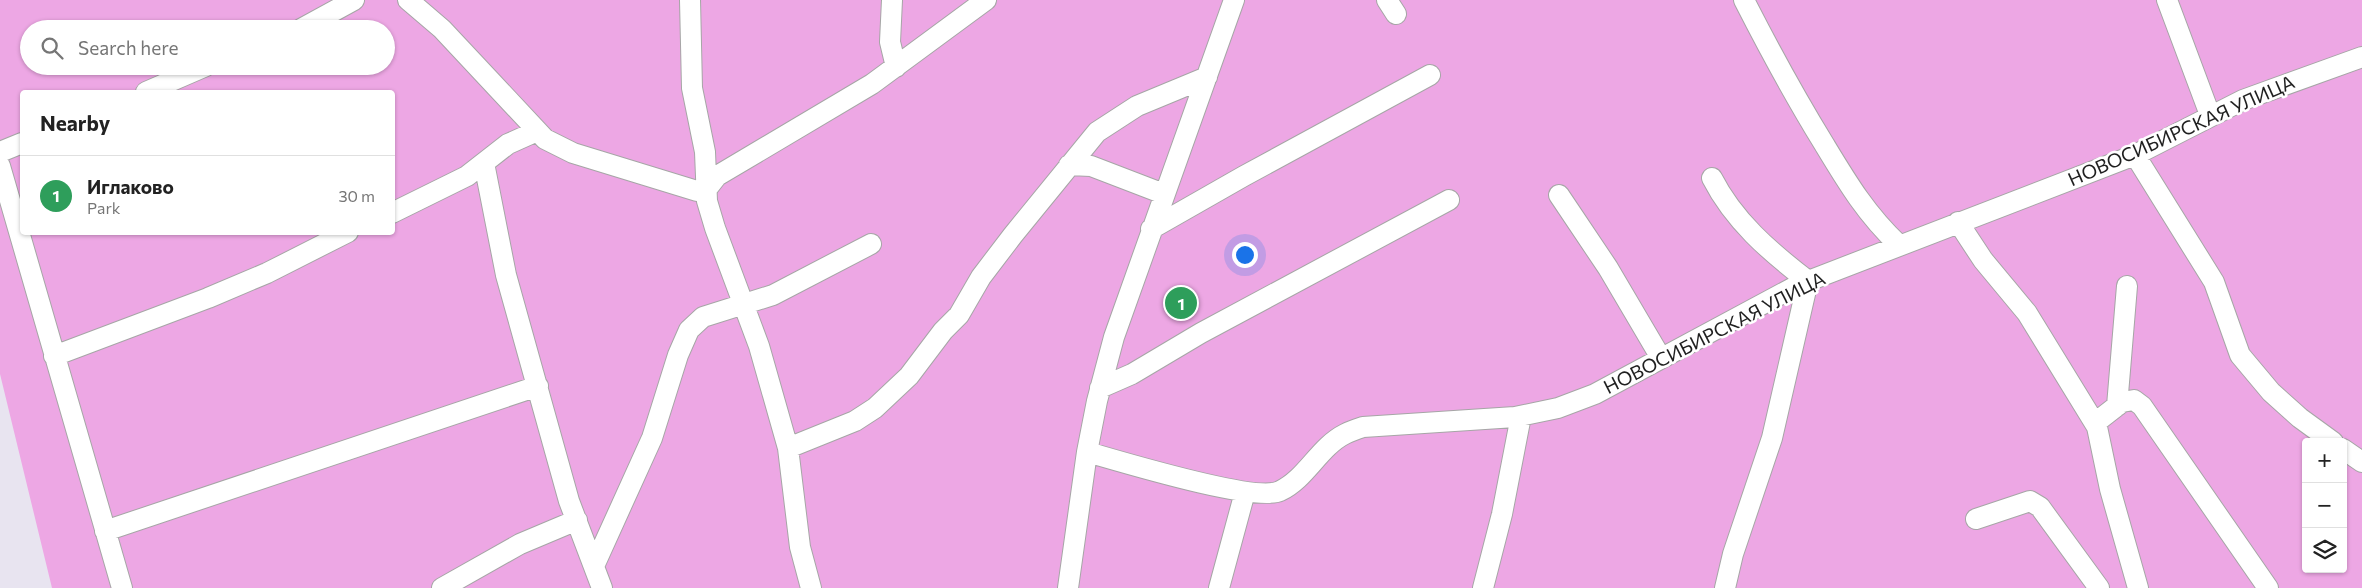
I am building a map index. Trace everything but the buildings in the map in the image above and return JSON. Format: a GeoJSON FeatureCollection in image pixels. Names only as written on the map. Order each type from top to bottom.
{"type":"FeatureCollection","features":[{"type":"Feature","properties":{"kind":"street"},"geometry":{"type":"LineString","coordinates":[[317,20],[354,0]]}},
{"type":"Feature","properties":{"kind":"street"},"geometry":{"type":"LineString","coordinates":[[408,0],[448,36],[545,139],[573,153],[690,190],[706,190]]}},
{"type":"Feature","properties":{"kind":"street"},"geometry":{"type":"LineString","coordinates":[[690,0],[692,88],[706,158],[706,190],[714,228],[759,346],[788,448],[800,547],[811,588]]}},
{"type":"Feature","properties":{"kind":"street"},"geometry":{"type":"LineString","coordinates":[[892,0],[890,42],[896,67]]}},
{"type":"Feature","properties":{"kind":"street"},"geometry":{"type":"LineString","coordinates":[[706,190],[717,176],[865,89],[986,0]]}},
{"type":"Feature","properties":{"kind":"street"},"geometry":{"type":"LineString","coordinates":[[1068,588],[1087,452],[1100,388],[1114,337],[1234,0]]}},
{"type":"Feature","properties":{"kind":"street"},"geometry":{"type":"LineString","coordinates":[[1744,0],[1805,113],[1856,198],[1878,225],[1899,245]]}},
{"type":"Feature","properties":{"kind":"street"},"geometry":{"type":"LineString","coordinates":[[2166,0],[2210,115]]}},
{"type":"Feature","properties":{"kind":"street","name":"НОВОСИБИРСКАЯ УЛИЦА"},"geometry":{"type":"LineString","coordinates":[[1087,452],[1245,492],[1258,494],[1278,493],[1294,484],[1344,434],[1363,427],[1473,421],[1521,416],[1558,408],[1595,394],[1808,281],[2135,155],[2210,115],[2283,83],[2362,57]]}},
{"type":"Feature","properties":{"kind":"street"},"geometry":{"type":"LineString","coordinates":[[151,90],[185,75]]}},
{"type":"Feature","properties":{"kind":"street"},"geometry":{"type":"LineString","coordinates":[[1151,229],[1430,75]]}},
{"type":"Feature","properties":{"kind":"street"},"geometry":{"type":"LineString","coordinates":[[788,448],[855,421],[875,408],[909,376],[959,314],[981,277],[1069,165],[1098,132],[1119,116],[1206,77]]}},
{"type":"Feature","properties":{"kind":"street"},"geometry":{"type":"LineString","coordinates":[[395,212],[449,187],[508,144],[536,131]]}},
{"type":"Feature","properties":{"kind":"street"},"geometry":{"type":"LineString","coordinates":[[0,152],[20,143]]}},
{"type":"Feature","properties":{"kind":"street"},"geometry":{"type":"LineString","coordinates":[[2135,155],[2214,282],[2240,355],[2271,392],[2300,418],[2328,438]]}},
{"type":"Feature","properties":{"kind":"street"},"geometry":{"type":"LineString","coordinates":[[484,163],[506,275],[560,471],[602,588]]}},
{"type":"Feature","properties":{"kind":"street"},"geometry":{"type":"LineString","coordinates":[[1069,165],[1091,166],[1164,194]]}},
{"type":"Feature","properties":{"kind":"street"},"geometry":{"type":"LineString","coordinates":[[0,166],[122,588]]}},
{"type":"Feature","properties":{"kind":"street"},"geometry":{"type":"LineString","coordinates":[[1712,178],[1734,216],[1754,236],[1808,281],[1772,438],[1733,554],[1725,588]]}},
{"type":"Feature","properties":{"kind":"street"},"geometry":{"type":"LineString","coordinates":[[1559,194],[1608,268],[1661,358]]}},
{"type":"Feature","properties":{"kind":"street"},"geometry":{"type":"LineString","coordinates":[[1100,388],[1132,374],[1201,333],[1449,200]]}},
{"type":"Feature","properties":{"kind":"street"},"geometry":{"type":"LineString","coordinates":[[1958,222],[1983,260],[2027,313],[2095,423],[2110,489],[2138,588]]}},
{"type":"Feature","properties":{"kind":"street"},"geometry":{"type":"LineString","coordinates":[[54,356],[208,298],[268,272],[342,235]]}},
{"type":"Feature","properties":{"kind":"street"},"geometry":{"type":"LineString","coordinates":[[594,566],[652,438],[678,355],[689,330],[703,317],[773,295],[802,282],[871,244]]}},
{"type":"Feature","properties":{"kind":"street"},"geometry":{"type":"LineString","coordinates":[[2117,406],[2127,286]]}},
{"type":"Feature","properties":{"kind":"street"},"geometry":{"type":"LineString","coordinates":[[105,531],[538,386]]}},
{"type":"Feature","properties":{"kind":"street"},"geometry":{"type":"LineString","coordinates":[[2095,423],[2122,402],[2134,400],[2142,406],[2268,588]]}},
{"type":"Feature","properties":{"kind":"street"},"geometry":{"type":"LineString","coordinates":[[1483,588],[1502,514],[1521,416]]}},
{"type":"Feature","properties":{"kind":"street"},"geometry":{"type":"LineString","coordinates":[[2347,452],[2362,462]]}},
{"type":"Feature","properties":{"kind":"street"},"geometry":{"type":"LineString","coordinates":[[1219,588],[1245,492]]}},
{"type":"Feature","properties":{"kind":"street"},"geometry":{"type":"LineString","coordinates":[[1976,519],[2030,501],[2040,507],[2099,588]]}},
{"type":"Feature","properties":{"kind":"street"},"geometry":{"type":"LineString","coordinates":[[442,588],[520,544],[577,520]]}},
{"type":"Feature","properties":{"kind":"shaded area"},"geometry":{"type":"Polygon","coordinates":[[[0,0],[2362,0],[2362,588],[52,588],[0,374],[0,0]]]}},
{"type":"Feature","properties":{"kind":"place","name":"Иглаково"},"geometry":{"type":"Point","coordinates":[1181,303]}}]}
